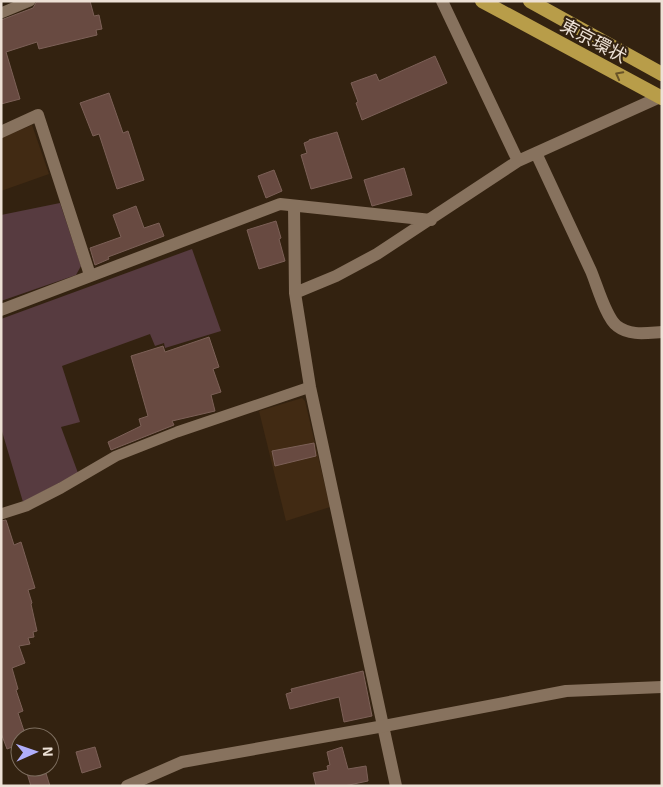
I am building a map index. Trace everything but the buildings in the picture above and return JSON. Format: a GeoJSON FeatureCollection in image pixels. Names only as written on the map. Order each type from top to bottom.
{"type":"FeatureCollection","features":[{"type":"Feature","properties":{"kind":"highway","name":"東京環状"},"geometry":{"type":"LineString","coordinates":[[482,1],[661,98]]}},
{"type":"Feature","properties":{"kind":"highway","name":"東京環状"},"geometry":{"type":"LineString","coordinates":[[530,1],[662,74]]}},
{"type":"Feature","properties":{"kind":"street"},"geometry":{"type":"LineString","coordinates":[[442,1],[518,161]]}},
{"type":"Feature","properties":{"kind":"street"},"geometry":{"type":"LineString","coordinates":[[294,292],[336,276],[377,254],[518,161],[661,98]]}},
{"type":"Feature","properties":{"kind":"street"},"geometry":{"type":"LineString","coordinates":[[1,132],[38,114],[90,275]]}},
{"type":"Feature","properties":{"kind":"street"},"geometry":{"type":"LineString","coordinates":[[536,153],[592,273],[608,312],[616,325],[627,332],[662,332]]}},
{"type":"Feature","properties":{"kind":"street"},"geometry":{"type":"LineString","coordinates":[[1,310],[280,204],[431,220]]}},
{"type":"Feature","properties":{"kind":"street"},"geometry":{"type":"LineString","coordinates":[[294,206],[294,292],[310,387],[396,786]]}},
{"type":"Feature","properties":{"kind":"street"},"geometry":{"type":"LineString","coordinates":[[127,786],[182,762],[566,691],[662,687]]}},
{"type":"Feature","properties":{"kind":"lane"},"geometry":{"type":"LineString","coordinates":[[1,13],[30,1]]}},
{"type":"Feature","properties":{"kind":"lane"},"geometry":{"type":"LineString","coordinates":[[1,514],[26,506],[62,488],[116,456],[177,432],[310,387]]}},
{"type":"Feature","properties":{"kind":"shaded area"},"geometry":{"type":"Polygon","coordinates":[[[32,125],[49,174],[1,191],[1,138],[32,125]]]}},
{"type":"Feature","properties":{"kind":"shaded area"},"geometry":{"type":"Polygon","coordinates":[[[60,203],[81,266],[76,275],[1,301],[1,215],[60,203]]]}},
{"type":"Feature","properties":{"kind":"shaded area"},"geometry":{"type":"Polygon","coordinates":[[[192,249],[221,331],[165,348],[164,343],[155,346],[150,334],[62,366],[80,422],[61,427],[78,473],[23,502],[1,428],[1,319],[192,249]]]}},
{"type":"Feature","properties":{"kind":"shaded area"},"geometry":{"type":"Polygon","coordinates":[[[302,398],[305,401],[330,507],[286,521],[259,411],[302,398]]]}}]}
